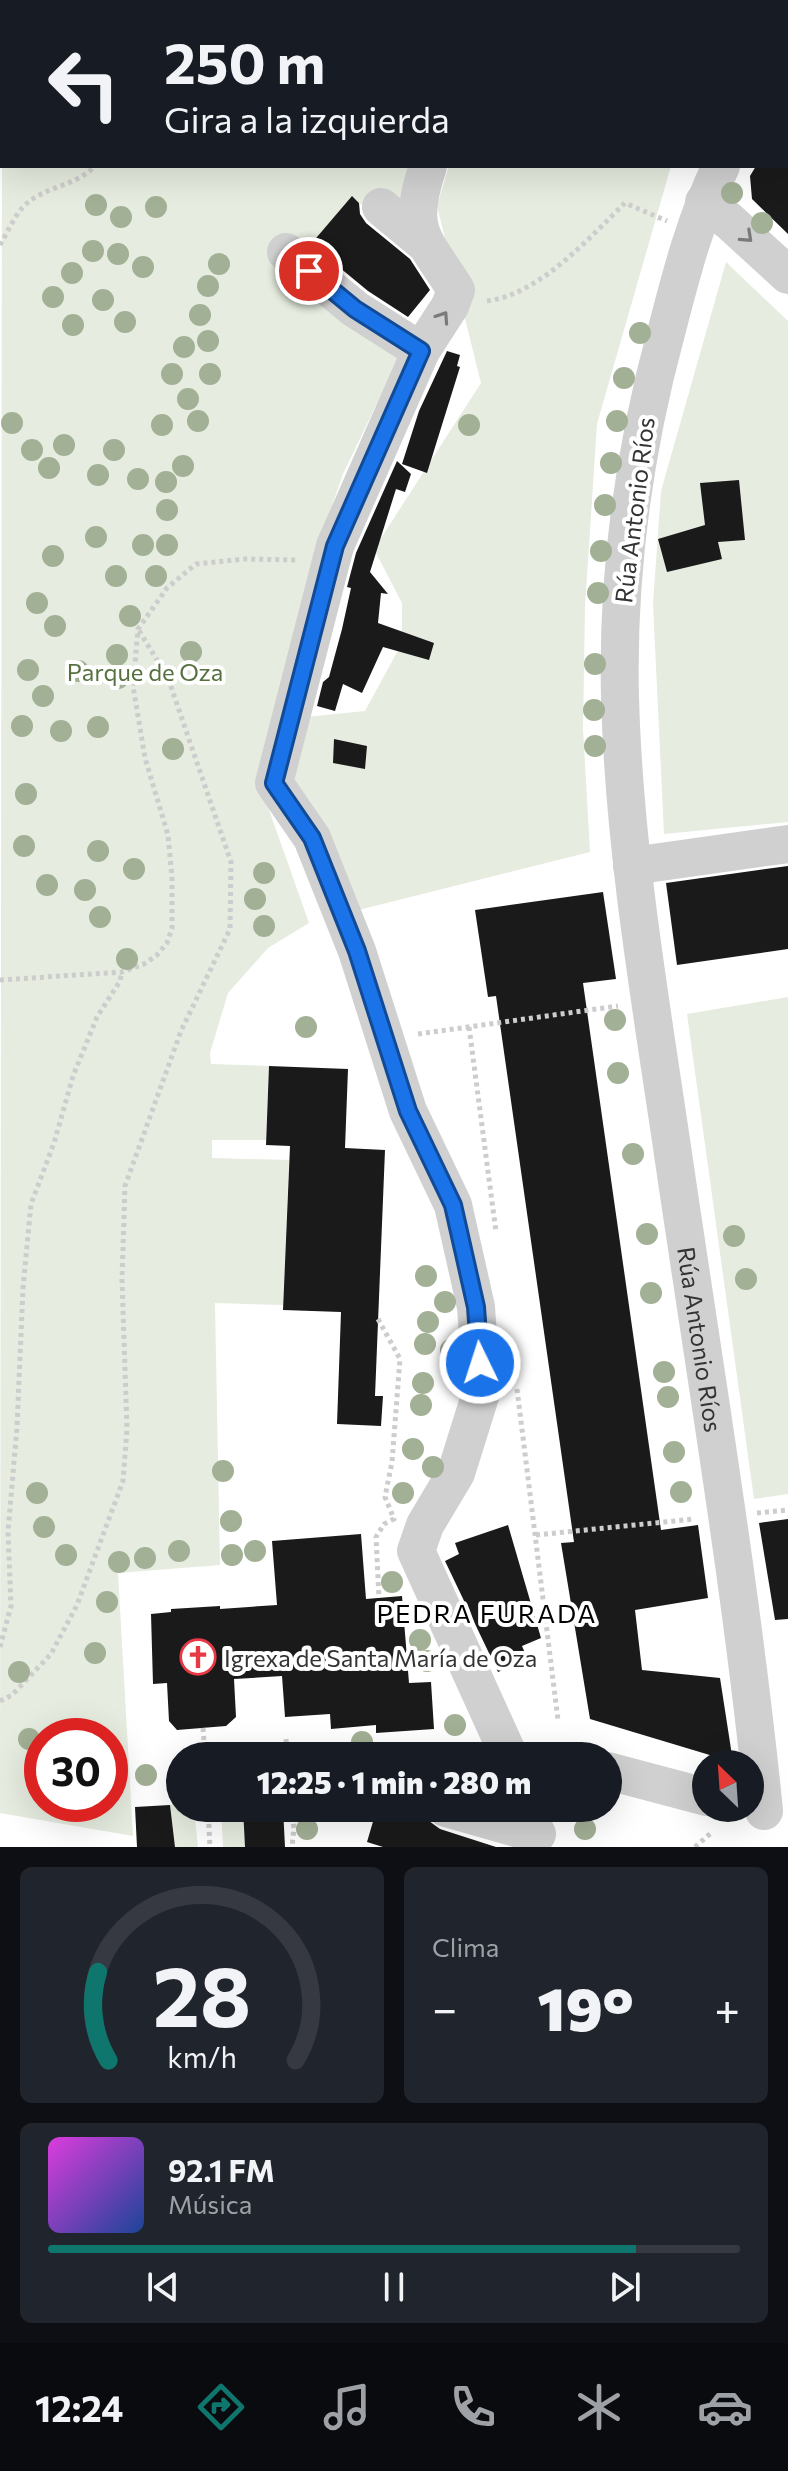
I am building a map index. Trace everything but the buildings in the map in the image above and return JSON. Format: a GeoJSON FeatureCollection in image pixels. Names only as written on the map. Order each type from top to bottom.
{"type":"FeatureCollection","features":[{"type":"Feature","properties":{"kind":"street"},"geometry":{"type":"LineString","coordinates":[[422,241],[417,218],[427,168]]}},
{"type":"Feature","properties":{"kind":"street","name":"Rúa Antonio Ríos"},"geometry":{"type":"LineString","coordinates":[[720,168],[692,233],[647,401],[634,473],[621,627],[622,725],[632,866],[767,1812]]}},
{"type":"Feature","properties":{"kind":"street"},"geometry":{"type":"LineString","coordinates":[[704,202],[788,275]]}},
{"type":"Feature","properties":{"kind":"street"},"geometry":{"type":"LineString","coordinates":[[381,207],[422,241],[456,290],[450,306],[421,351],[335,546],[274,783],[312,838],[357,951],[408,1111],[453,1205],[476,1307],[482,1390],[456,1473],[425,1525],[416,1551],[503,1742]]}},
{"type":"Feature","properties":{"kind":"street"},"geometry":{"type":"LineString","coordinates":[[286,252],[355,309],[421,351]]}},
{"type":"Feature","properties":{"kind":"street"},"geometry":{"type":"LineString","coordinates":[[632,866],[788,844]]}},
{"type":"Feature","properties":{"kind":"street"},"geometry":{"type":"LineString","coordinates":[[622,1777],[692,1808]]}},
{"type":"Feature","properties":{"kind":"street"},"geometry":{"type":"LineString","coordinates":[[503,1822],[536,1830]]}},
{"type":"Feature","properties":{"kind":"path"},"geometry":{"type":"LineString","coordinates":[[0,245],[23,207],[46,191],[85,176],[93,168]]}},
{"type":"Feature","properties":{"kind":"path"},"geometry":{"type":"LineString","coordinates":[[450,306],[501,299],[533,284],[580,247],[625,203],[635,207]]}},
{"type":"Feature","properties":{"kind":"path"},"geometry":{"type":"LineString","coordinates":[[0,980],[122,972],[144,964],[167,943],[174,907],[168,835],[145,758],[133,686],[138,629],[167,588],[196,564],[244,559],[331,560]]}},
{"type":"Feature","properties":{"kind":"path"},"geometry":{"type":"LineString","coordinates":[[0,1701],[12,1695],[51,1654],[77,1605],[123,1481],[127,1429],[122,1279],[125,1186],[181,1031],[230,929],[231,862],[168,678],[138,629]]}},
{"type":"Feature","properties":{"kind":"path"},"geometry":{"type":"LineString","coordinates":[[0,1647],[11,1606],[8,1532],[31,1204],[54,1143],[73,1076],[97,1017],[120,981],[122,972]]}},
{"type":"Feature","properties":{"kind":"path"},"geometry":{"type":"LineString","coordinates":[[428,1033],[651,1002]]}},
{"type":"Feature","properties":{"kind":"path"},"geometry":{"type":"LineString","coordinates":[[378,1319],[400,1359],[392,1462],[385,1497],[394,1519],[384,1524],[376,1537],[379,1598]]}},
{"type":"Feature","properties":{"kind":"path"},"geometry":{"type":"LineString","coordinates":[[745,1514],[788,1510]]}},
{"type":"Feature","properties":{"kind":"path"},"geometry":{"type":"LineString","coordinates":[[536,1535],[696,1518]]}},
{"type":"Feature","properties":{"kind":"path"},"geometry":{"type":"LineString","coordinates":[[553,1692],[558,1720]]}},
{"type":"Feature","properties":{"kind":"path"},"geometry":{"type":"LineString","coordinates":[[203,1728],[204,1742]]}},
{"type":"Feature","properties":{"kind":"path"},"geometry":{"type":"LineString","coordinates":[[209,1822],[210,1847]]}},
{"type":"Feature","properties":{"kind":"path"},"geometry":{"type":"LineString","coordinates":[[292,1847],[293,1822]]}},
{"type":"Feature","properties":{"kind":"path"},"geometry":{"type":"LineString","coordinates":[[695,1847],[705,1822]]}},
{"type":"Feature","properties":{"kind":"green space","name":"Parque de Oza"},"geometry":{"type":"Polygon","coordinates":[[[2,168],[414,168],[399,212],[367,209],[352,197],[304,253],[404,347],[343,474],[315,554],[268,807],[309,923],[268,948],[228,993],[210,1053],[211,1064],[269,1066],[266,1140],[212,1140],[212,1158],[289,1160],[283,1305],[215,1303],[220,1565],[118,1573],[126,1718],[24,1718],[24,1817],[0,1813],[2,168]]]}},
{"type":"Feature","properties":{"kind":"green space"},"geometry":{"type":"Polygon","coordinates":[[[448,168],[670,168],[597,424],[585,606],[583,729],[590,852],[351,912],[286,779],[306,717],[365,711],[402,643],[402,603],[374,549],[481,383],[437,206],[448,168]]]}},
{"type":"Feature","properties":{"kind":"green space"},"geometry":{"type":"Polygon","coordinates":[[[726,262],[788,321],[788,822],[664,834],[653,604],[661,491],[726,262]]]}},
{"type":"Feature","properties":{"kind":"green space"},"geometry":{"type":"Polygon","coordinates":[[[788,997],[788,1494],[754,1499],[687,1014],[788,997]]]}},
{"type":"Feature","properties":{"kind":"green space","name":"Parque de Oza"},"geometry":{"type":"Polygon","coordinates":[[[128,1748],[133,1836],[52,1822],[128,1822],[128,1748]]]}},
{"type":"Feature","properties":{"kind":"green space"},"geometry":{"type":"Polygon","coordinates":[[[172,1822],[195,1822],[198,1847],[175,1847],[172,1822]]]}},
{"type":"Feature","properties":{"kind":"green space"},"geometry":{"type":"Polygon","coordinates":[[[222,1822],[244,1822],[245,1847],[223,1847],[222,1822]]]}},
{"type":"Feature","properties":{"kind":"place","name":"Igrexa de Santa María de Oza"},"geometry":{"type":"Point","coordinates":[198,1657]}},
{"type":"Feature","properties":{"kind":"district","name":"PEDRA FURADA"},"geometry":{"type":"Point","coordinates":[487,1612]}},
{"type":"Feature","properties":{"kind":"route"},"geometry":{"type":"LineString","coordinates":[[309,271],[355,309],[421,351],[335,546],[274,783],[312,838],[357,951],[408,1111],[453,1205],[476,1307],[480,1363]]}}]}
